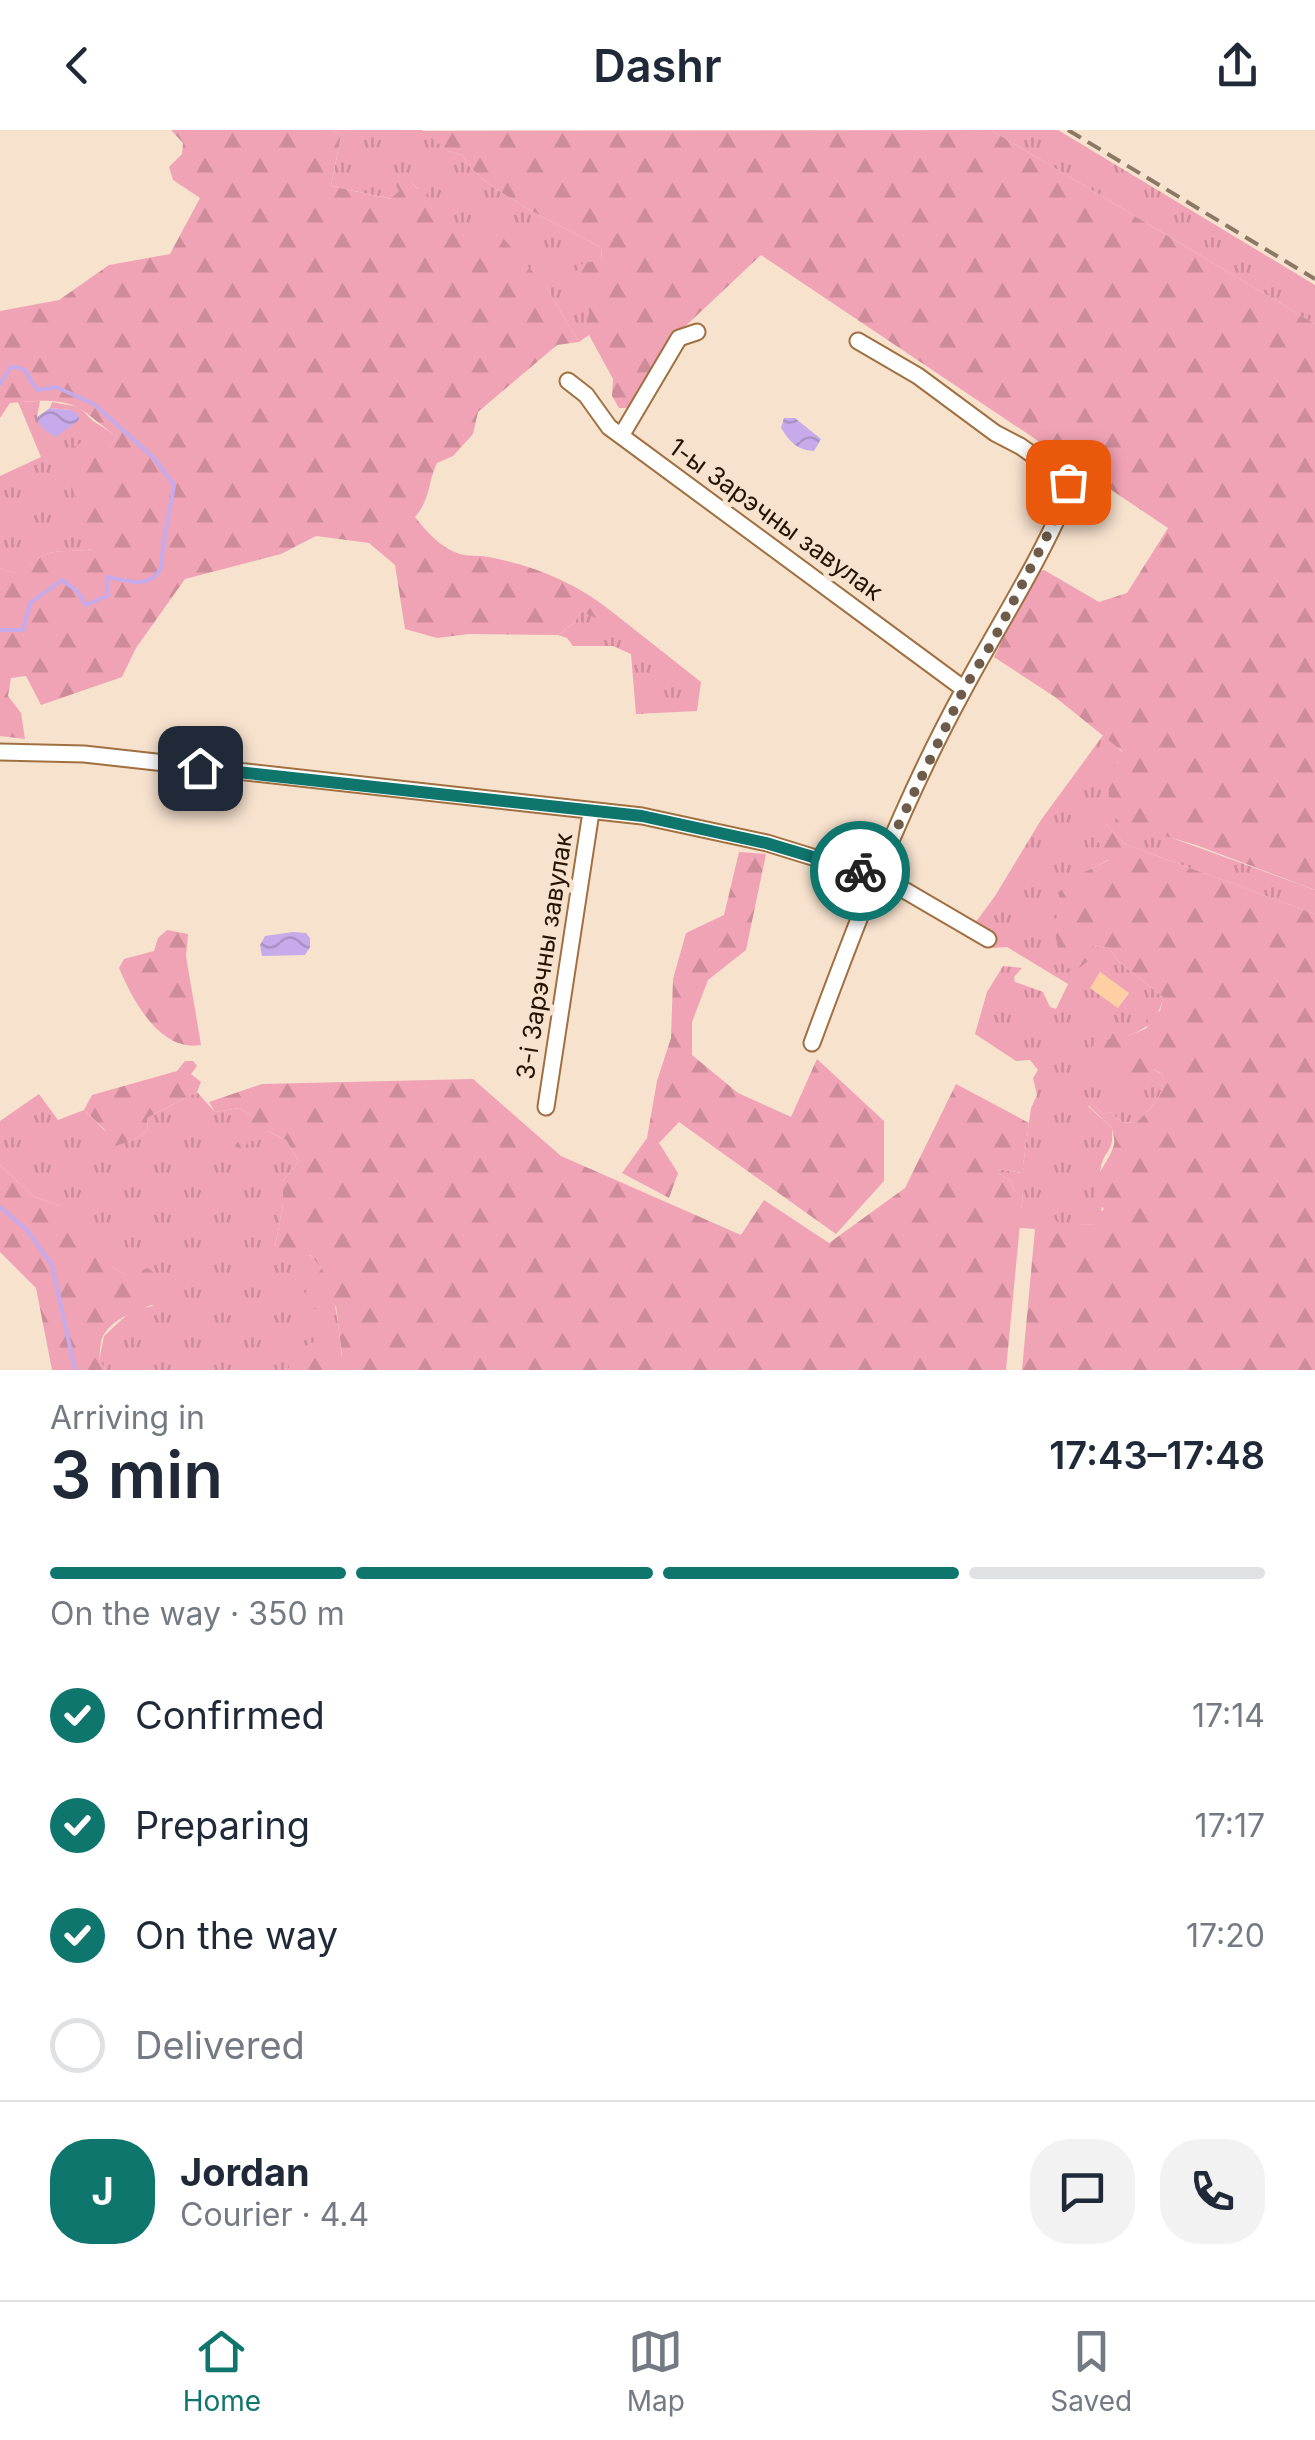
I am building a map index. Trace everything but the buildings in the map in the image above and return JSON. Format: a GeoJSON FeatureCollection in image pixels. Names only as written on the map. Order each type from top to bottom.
{"type":"FeatureCollection","features":[{"type":"Feature","properties":{"kind":"street"},"geometry":{"type":"LineString","coordinates":[[620,436],[679,338],[697,332]]}},
{"type":"Feature","properties":{"kind":"street"},"geometry":{"type":"LineString","coordinates":[[812,1043],[874,876],[964,689],[1068,495],[1069,486],[1064,478],[1020,446],[994,433],[918,376],[858,341]]}},
{"type":"Feature","properties":{"kind":"street","name":"1-ы Зарэчны завулак"},"geometry":{"type":"LineString","coordinates":[[568,381],[586,395],[602,419],[620,436],[964,689]]}},
{"type":"Feature","properties":{"kind":"street"},"geometry":{"type":"LineString","coordinates":[[0,752],[84,754],[642,816],[766,843],[874,876],[901,886],[988,939]]}},
{"type":"Feature","properties":{"kind":"street","name":"3-і Зарэчны завулак"},"geometry":{"type":"LineString","coordinates":[[546,1107],[591,812]]}},
{"type":"Feature","properties":{"kind":"shaded area"},"geometry":{"type":"Polygon","coordinates":[[[1100,972],[1129,992],[1118,1008],[1089,987],[1100,972]]]}},
{"type":"Feature","properties":{"kind":"green space"},"geometry":{"type":"Polygon","coordinates":[[[171,130],[332,130],[341,135],[331,186],[391,199],[399,191],[396,185],[403,173],[414,175],[412,183],[418,189],[423,185],[428,188],[430,207],[440,206],[449,211],[453,230],[503,238],[546,287],[579,342],[557,345],[478,412],[473,434],[453,456],[437,463],[415,517],[451,550],[521,565],[584,592],[611,611],[606,623],[581,611],[574,623],[558,635],[469,634],[437,638],[405,629],[395,565],[369,543],[316,536],[281,554],[185,579],[136,648],[122,677],[41,705],[26,676],[11,678],[8,696],[21,713],[25,739],[0,736],[0,568],[20,572],[49,553],[93,549],[63,461],[68,450],[91,437],[109,449],[117,436],[80,409],[61,402],[10,403],[0,418],[0,311],[59,300],[109,265],[170,254],[200,198],[173,180],[169,167],[182,154],[183,143],[171,130]]]}},
{"type":"Feature","properties":{"kind":"green space"},"geometry":{"type":"Polygon","coordinates":[[[332,130],[422,130],[448,151],[462,155],[485,181],[504,194],[601,247],[602,260],[594,264],[589,335],[579,342],[546,287],[453,230],[412,183],[392,199],[331,186],[341,135],[332,130]]]}},
{"type":"Feature","properties":{"kind":"green space"},"geometry":{"type":"Polygon","coordinates":[[[991,130],[1058,130],[1315,285],[1315,324],[991,130]]]}},
{"type":"Feature","properties":{"kind":"green space"},"geometry":{"type":"Polygon","coordinates":[[[991,130],[1315,324],[1315,890],[1196,845],[1124,824],[1110,815],[1108,779],[1122,751],[1055,697],[994,657],[1036,572],[1044,570],[1099,602],[1127,593],[1168,528],[761,255],[675,336],[630,408],[619,408],[612,396],[613,379],[589,335],[589,297],[568,281],[583,263],[602,260],[601,247],[504,194],[471,168],[462,155],[448,151],[422,131],[991,130]]]}},
{"type":"Feature","properties":{"kind":"green space"},"geometry":{"type":"Polygon","coordinates":[[[40,401],[37,417],[70,410],[50,408],[52,402],[79,407],[117,436],[109,449],[94,549],[49,553],[16,573],[0,568],[0,476],[41,457],[18,402],[40,401]]]}},
{"type":"Feature","properties":{"kind":"green space"},"geometry":{"type":"Polygon","coordinates":[[[581,611],[606,622],[611,611],[701,682],[697,711],[636,714],[631,654],[613,646],[573,646],[558,635],[574,623],[581,611]]]}},
{"type":"Feature","properties":{"kind":"green space"},"geometry":{"type":"Polygon","coordinates":[[[1104,734],[1122,752],[1108,780],[1164,835],[1315,890],[1315,914],[1125,844],[1105,824],[1098,841],[1110,859],[1077,876],[1093,946],[1109,948],[1118,961],[1163,997],[1152,1022],[1128,1036],[1135,1073],[1149,1076],[1153,1070],[1163,1074],[1162,1089],[1136,1123],[1122,1122],[1110,1112],[1104,1114],[1091,1103],[1088,1106],[1112,1128],[1112,1142],[1101,1167],[1102,1207],[1096,1224],[1061,1226],[1040,1220],[1035,1229],[1019,1228],[1023,1194],[1014,1191],[1012,1182],[998,1173],[999,1169],[1022,1173],[1031,1108],[1037,1095],[1033,1078],[1038,1070],[1030,1060],[1016,1061],[975,1034],[987,992],[1003,966],[1022,968],[1014,977],[1015,982],[1043,992],[1050,1007],[1056,1009],[1068,984],[1007,947],[991,948],[967,934],[1041,820],[1104,734]],[[1100,972],[1090,988],[1118,1008],[1129,993],[1100,972]]]}},
{"type":"Feature","properties":{"kind":"green space"},"geometry":{"type":"Polygon","coordinates":[[[1105,824],[1125,844],[1315,914],[1315,1370],[1022,1370],[1039,1220],[1054,1219],[1061,1225],[1096,1224],[1104,1209],[1097,1201],[1095,1184],[1114,1138],[1112,1128],[1088,1105],[1091,1103],[1104,1114],[1110,1112],[1122,1122],[1136,1123],[1162,1089],[1163,1074],[1154,1070],[1149,1076],[1156,1081],[1151,1087],[1135,1073],[1109,1078],[1100,1072],[1091,1048],[1100,1038],[1110,1039],[1115,1028],[1128,1036],[1147,1028],[1146,1019],[1160,1011],[1163,997],[1118,961],[1109,948],[1093,946],[1088,961],[1074,972],[1061,963],[1053,923],[1063,907],[1058,893],[1076,876],[1109,860],[1098,841],[1098,832],[1105,824]]]}},
{"type":"Feature","properties":{"kind":"green space"},"geometry":{"type":"Polygon","coordinates":[[[739,852],[766,854],[746,950],[708,980],[692,1022],[692,1055],[738,1093],[791,1117],[817,1059],[884,1121],[884,1181],[836,1234],[679,1122],[659,1143],[678,1173],[669,1198],[622,1173],[647,1138],[657,1081],[671,1038],[673,979],[686,933],[724,915],[739,852]]]}},
{"type":"Feature","properties":{"kind":"green space"},"geometry":{"type":"Polygon","coordinates":[[[167,930],[188,934],[186,956],[201,1045],[173,1041],[161,1032],[140,1009],[119,968],[124,959],[154,951],[158,938],[167,930]]]}},
{"type":"Feature","properties":{"kind":"green space"},"geometry":{"type":"Polygon","coordinates":[[[185,1061],[193,1061],[197,1066],[191,1074],[201,1082],[197,1092],[147,1118],[148,1130],[134,1140],[109,1148],[100,1138],[105,1130],[84,1110],[92,1095],[177,1071],[185,1061]]]}},
{"type":"Feature","properties":{"kind":"green space"},"geometry":{"type":"Polygon","coordinates":[[[473,1079],[561,1156],[741,1235],[764,1200],[829,1243],[905,1188],[956,1084],[1029,1123],[1022,1173],[999,1169],[998,1173],[1012,1182],[1014,1191],[1023,1193],[1006,1370],[284,1370],[289,1368],[289,1354],[320,1339],[342,1356],[336,1306],[309,1310],[304,1295],[322,1268],[310,1255],[286,1260],[275,1247],[283,1181],[299,1162],[286,1140],[268,1131],[256,1142],[250,1140],[241,1151],[235,1146],[254,1117],[240,1108],[215,1112],[209,1102],[262,1084],[473,1079]]]}},
{"type":"Feature","properties":{"kind":"green space"},"geometry":{"type":"Polygon","coordinates":[[[197,1092],[215,1112],[240,1108],[254,1117],[250,1140],[268,1131],[286,1140],[299,1162],[283,1181],[275,1247],[307,1254],[324,1272],[334,1301],[342,1358],[284,1370],[107,1370],[99,1361],[104,1336],[132,1310],[153,1306],[127,1276],[111,1266],[61,1206],[34,1197],[0,1165],[0,1121],[39,1094],[58,1120],[84,1110],[105,1131],[109,1147],[134,1140],[148,1130],[147,1118],[197,1092]]]}},
{"type":"Feature","properties":{"kind":"green space"},"geometry":{"type":"Polygon","coordinates":[[[0,1165],[34,1197],[61,1206],[106,1239],[111,1266],[127,1276],[148,1268],[159,1277],[166,1298],[123,1317],[103,1336],[99,1361],[107,1370],[52,1370],[36,1288],[0,1252],[0,1165]]]}},
{"type":"Feature","properties":{"kind":"water"},"geometry":{"type":"Polygon","coordinates":[[[50,408],[70,410],[78,414],[79,420],[56,437],[44,429],[37,417],[50,408]]]}},
{"type":"Feature","properties":{"kind":"water"},"geometry":{"type":"Polygon","coordinates":[[[784,418],[795,418],[821,439],[814,451],[791,441],[781,428],[784,418]]]}},
{"type":"Feature","properties":{"kind":"water"},"geometry":{"type":"Polygon","coordinates":[[[306,933],[310,938],[305,955],[262,956],[260,945],[265,936],[306,933]]]}},
{"type":"Feature","properties":{"kind":"waterway"},"geometry":{"type":"LineString","coordinates":[[0,384],[11,367],[17,367],[25,371],[38,390],[56,387],[94,404],[154,458],[174,485],[162,566],[157,574],[139,582],[107,577],[107,596],[86,605],[77,591],[62,580],[30,603],[23,630],[0,630]]}},
{"type":"Feature","properties":{"kind":"waterway"},"geometry":{"type":"LineString","coordinates":[[0,1207],[27,1230],[52,1265],[75,1370]]}},
{"type":"Feature","properties":{"kind":"railway"},"geometry":{"type":"LineString","coordinates":[[1068,130],[1315,279]]}},
{"type":"Feature","properties":{"kind":"way so far"},"geometry":{"type":"LineString","coordinates":[[860,871],[874,876],[964,689],[1070,491],[1068,482]]}},
{"type":"Feature","properties":{"kind":"route"},"geometry":{"type":"LineString","coordinates":[[200,768],[642,816],[766,843],[860,871]]}}]}
